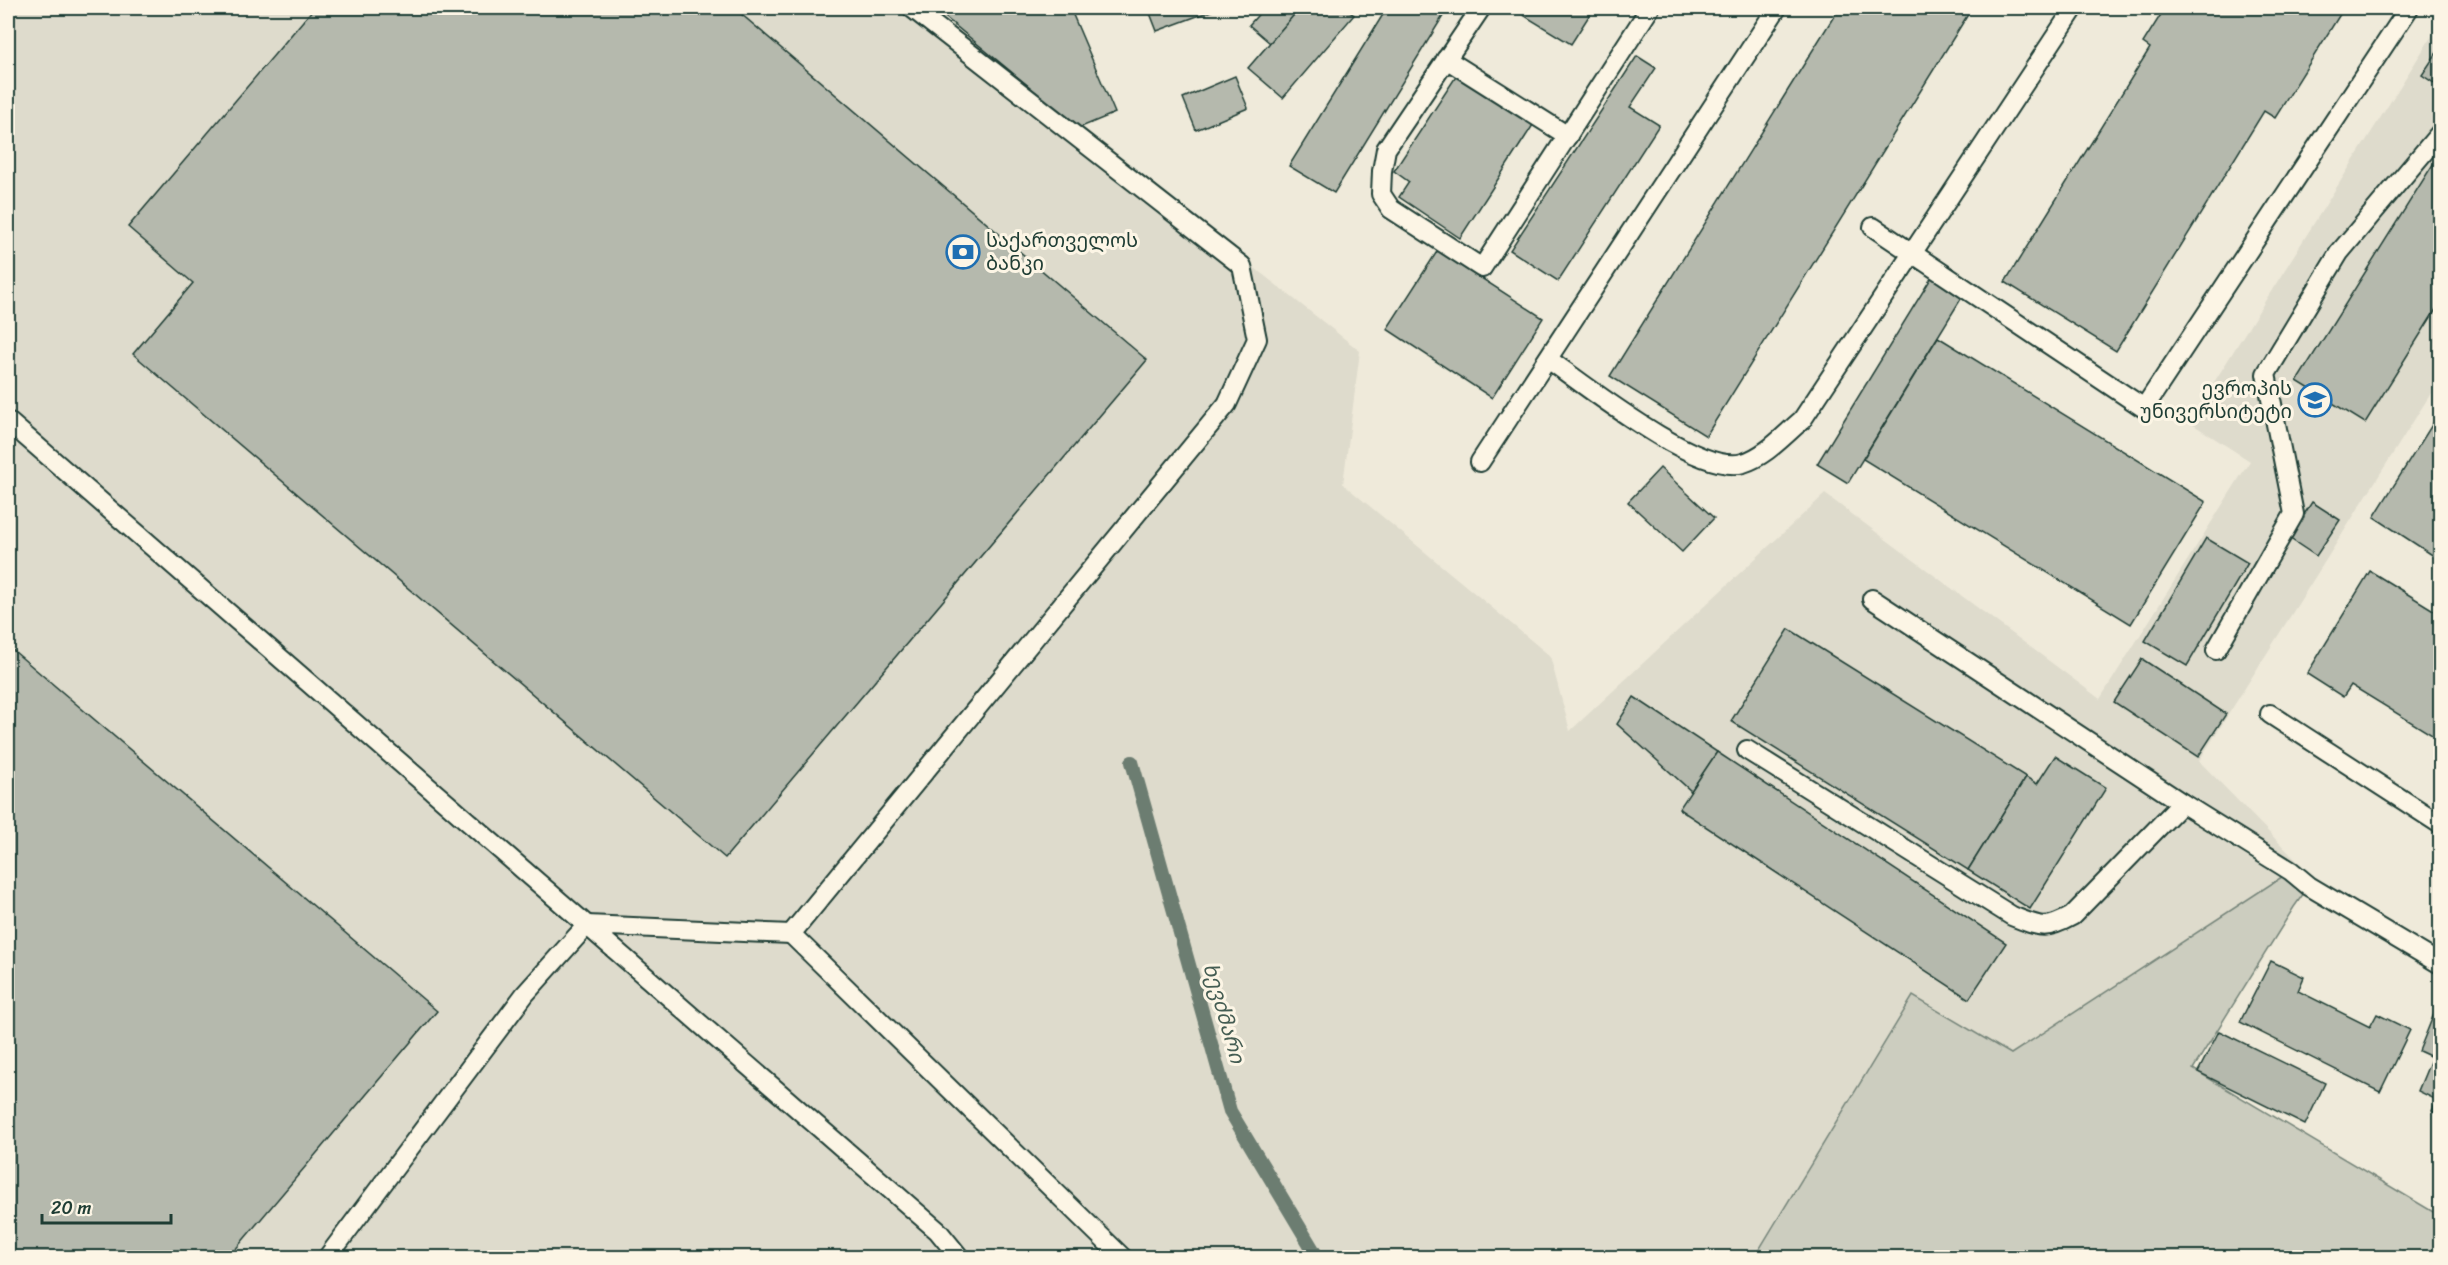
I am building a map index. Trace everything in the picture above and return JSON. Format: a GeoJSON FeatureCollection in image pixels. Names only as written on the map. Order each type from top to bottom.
{"type":"FeatureCollection","features":[{"type":"Feature","properties":{"kind":"lane"},"geometry":{"type":"LineString","coordinates":[[791,933],[1227,404],[1257,339],[1242,266],[912,8]]}},
{"type":"Feature","properties":{"kind":"lane"},"geometry":{"type":"LineString","coordinates":[[1480,8],[1386,149],[1381,194],[1390,209],[1482,268],[1650,8]]}},
{"type":"Feature","properties":{"kind":"lane"},"geometry":{"type":"LineString","coordinates":[[1480,462],[1777,8]]}},
{"type":"Feature","properties":{"kind":"lane"},"geometry":{"type":"LineString","coordinates":[[1873,227],[2144,408],[2409,8]]}},
{"type":"Feature","properties":{"kind":"lane"},"geometry":{"type":"LineString","coordinates":[[1548,359],[1648,429],[1714,463],[1741,464],[1763,454],[1802,420],[2073,9]]}},
{"type":"Feature","properties":{"kind":"lane"},"geometry":{"type":"LineString","coordinates":[[1446,59],[1568,136]]}},
{"type":"Feature","properties":{"kind":"lane"},"geometry":{"type":"LineString","coordinates":[[2216,650],[2294,514],[2266,374],[2339,253],[2440,133]]}},
{"type":"Feature","properties":{"kind":"lane"},"geometry":{"type":"LineString","coordinates":[[8,421],[938,1231],[960,1257]]}},
{"type":"Feature","properties":{"kind":"lane"},"geometry":{"type":"LineString","coordinates":[[1872,599],[2182,803],[2291,871],[2310,886],[2440,964]]}},
{"type":"Feature","properties":{"kind":"lane"},"geometry":{"type":"LineString","coordinates":[[2270,714],[2440,824]]}},
{"type":"Feature","properties":{"kind":"lane"},"geometry":{"type":"LineString","coordinates":[[1747,750],[2012,916],[2038,926],[2055,926],[2072,916],[2182,803]]}},
{"type":"Feature","properties":{"kind":"lane"},"geometry":{"type":"LineString","coordinates":[[586,925],[791,933],[1123,1257]]}},
{"type":"Feature","properties":{"kind":"lane"},"geometry":{"type":"LineString","coordinates":[[327,1257],[525,994],[586,925]]}},
{"type":"Feature","properties":{"kind":"shaded area"},"geometry":{"type":"Polygon","coordinates":[[[8,8],[925,8],[1360,351],[1343,484],[1550,656],[1570,731],[1825,494],[2100,699],[2250,461],[2189,422],[2440,23],[2440,379],[2199,761],[2297,861],[2291,871],[2011,1054],[1913,996],[1754,1257],[8,1257],[8,8]]]}},
{"type":"Feature","properties":{"kind":"shaded area"},"geometry":{"type":"Polygon","coordinates":[[[2291,871],[2309,886],[2193,1069],[2440,1216],[2440,1257],[1754,1258],[1913,996],[2011,1054],[2291,871]]]}},
{"type":"Feature","properties":{"kind":"building"},"geometry":{"type":"Polygon","coordinates":[[[314,8],[734,8],[1147,360],[725,858],[133,354],[193,283],[128,227],[314,8]]]}},
{"type":"Feature","properties":{"kind":"building"},"geometry":{"type":"Polygon","coordinates":[[[934,8],[1070,8],[1115,113],[1079,128],[934,8]]]}},
{"type":"Feature","properties":{"kind":"building"},"geometry":{"type":"Polygon","coordinates":[[[1148,8],[1219,8],[1157,31],[1148,8]]]}},
{"type":"Feature","properties":{"kind":"building"},"geometry":{"type":"Polygon","coordinates":[[[1264,8],[1300,8],[1270,43],[1249,25],[1264,8]]]}},
{"type":"Feature","properties":{"kind":"building"},"geometry":{"type":"Polygon","coordinates":[[[1300,8],[1344,8],[1354,15],[1283,98],[1248,68],[1300,8]]]}},
{"type":"Feature","properties":{"kind":"building"},"geometry":{"type":"Polygon","coordinates":[[[1387,8],[1448,8],[1334,193],[1289,166],[1387,8]]]}},
{"type":"Feature","properties":{"kind":"building"},"geometry":{"type":"Polygon","coordinates":[[[1512,8],[1594,8],[1571,44],[1512,8]]]}},
{"type":"Feature","properties":{"kind":"building"},"geometry":{"type":"Polygon","coordinates":[[[1839,8],[1972,8],[1706,436],[1610,376],[1839,8]]]}},
{"type":"Feature","properties":{"kind":"building"},"geometry":{"type":"Polygon","coordinates":[[[2165,8],[2344,8],[2275,118],[2264,111],[2116,351],[2005,282],[2150,48],[2143,43],[2165,8]]]}},
{"type":"Feature","properties":{"kind":"building"},"geometry":{"type":"Polygon","coordinates":[[[2438,51],[2440,53],[2440,87],[2422,75],[2438,51]]]}},
{"type":"Feature","properties":{"kind":"building"},"geometry":{"type":"Polygon","coordinates":[[[1637,56],[1656,68],[1630,107],[1659,125],[1558,281],[1510,250],[1637,56]]]}},
{"type":"Feature","properties":{"kind":"building"},"geometry":{"type":"Polygon","coordinates":[[[1457,75],[1533,125],[1460,238],[1399,197],[1409,182],[1394,171],[1457,75]]]}},
{"type":"Feature","properties":{"kind":"building"},"geometry":{"type":"Polygon","coordinates":[[[1235,76],[1248,108],[1196,130],[1183,98],[1235,76]]]}},
{"type":"Feature","properties":{"kind":"building"},"geometry":{"type":"Polygon","coordinates":[[[2440,153],[2440,303],[2365,423],[2297,381],[2440,153]]]}},
{"type":"Feature","properties":{"kind":"building"},"geometry":{"type":"Polygon","coordinates":[[[1438,250],[1543,318],[1492,398],[1387,329],[1438,250]]]}},
{"type":"Feature","properties":{"kind":"building"},"geometry":{"type":"Polygon","coordinates":[[[1933,275],[1964,294],[1848,483],[1817,464],[1933,275]]]}},
{"type":"Feature","properties":{"kind":"building"},"geometry":{"type":"Polygon","coordinates":[[[1938,337],[2206,502],[2131,624],[1863,459],[1938,337]]]}},
{"type":"Feature","properties":{"kind":"building"},"geometry":{"type":"Polygon","coordinates":[[[2440,412],[2440,560],[2374,517],[2440,412]]]}},
{"type":"Feature","properties":{"kind":"building"},"geometry":{"type":"Polygon","coordinates":[[[1660,468],[1714,518],[1682,552],[1628,502],[1660,468]]]}},
{"type":"Feature","properties":{"kind":"building"},"geometry":{"type":"Polygon","coordinates":[[[2312,502],[2340,520],[2316,556],[2289,538],[2312,502]]]}},
{"type":"Feature","properties":{"kind":"building"},"geometry":{"type":"Polygon","coordinates":[[[2206,538],[2248,563],[2187,666],[2145,641],[2206,538]]]}},
{"type":"Feature","properties":{"kind":"building"},"geometry":{"type":"Polygon","coordinates":[[[2370,571],[2440,614],[2440,740],[2351,685],[2343,697],[2307,674],[2370,571]]]}},
{"type":"Feature","properties":{"kind":"building"},"geometry":{"type":"Polygon","coordinates":[[[1789,629],[2026,777],[1968,870],[1731,721],[1789,629]]]}},
{"type":"Feature","properties":{"kind":"building"},"geometry":{"type":"Polygon","coordinates":[[[8,646],[437,1011],[228,1258],[8,1258],[8,646]]]}},
{"type":"Feature","properties":{"kind":"building"},"geometry":{"type":"Polygon","coordinates":[[[2142,659],[2226,714],[2198,757],[2114,702],[2142,659]]]}},
{"type":"Feature","properties":{"kind":"building"},"geometry":{"type":"Polygon","coordinates":[[[1634,697],[1717,752],[1691,791],[1617,724],[1634,697]]]}},
{"type":"Feature","properties":{"kind":"building"},"geometry":{"type":"Polygon","coordinates":[[[1717,752],[2006,943],[1969,999],[1679,809],[1717,752]]]}},
{"type":"Feature","properties":{"kind":"building"},"geometry":{"type":"Polygon","coordinates":[[[2055,756],[2106,788],[2030,909],[1968,870],[2026,777],[2037,784],[2055,756]]]}},
{"type":"Feature","properties":{"kind":"building"},"geometry":{"type":"Polygon","coordinates":[[[2271,961],[2304,977],[2298,991],[2370,1027],[2377,1014],[2410,1030],[2380,1092],[2240,1022],[2271,961]]]}},
{"type":"Feature","properties":{"kind":"building"},"geometry":{"type":"Polygon","coordinates":[[[2438,1004],[2440,1004],[2440,1115],[2432,1111],[2437,1100],[2418,1091],[2432,1057],[2419,1051],[2438,1004]]]}},
{"type":"Feature","properties":{"kind":"building"},"geometry":{"type":"Polygon","coordinates":[[[2219,1031],[2325,1083],[2305,1125],[2198,1072],[2219,1031]]]}},
{"type":"Feature","properties":{"kind":"waterway","name":"ხევძმარი"},"geometry":{"type":"LineString","coordinates":[[1132,762],[1230,1111],[1318,1258]]}},
{"type":"Feature","properties":{"kind":"place","name":"საქართველოს ბანკი"},"geometry":{"type":"Point","coordinates":[963,252]}},
{"type":"Feature","properties":{"kind":"place","name":"ევროპის უნივერსიტეტი"},"geometry":{"type":"Point","coordinates":[2315,400]}}]}
